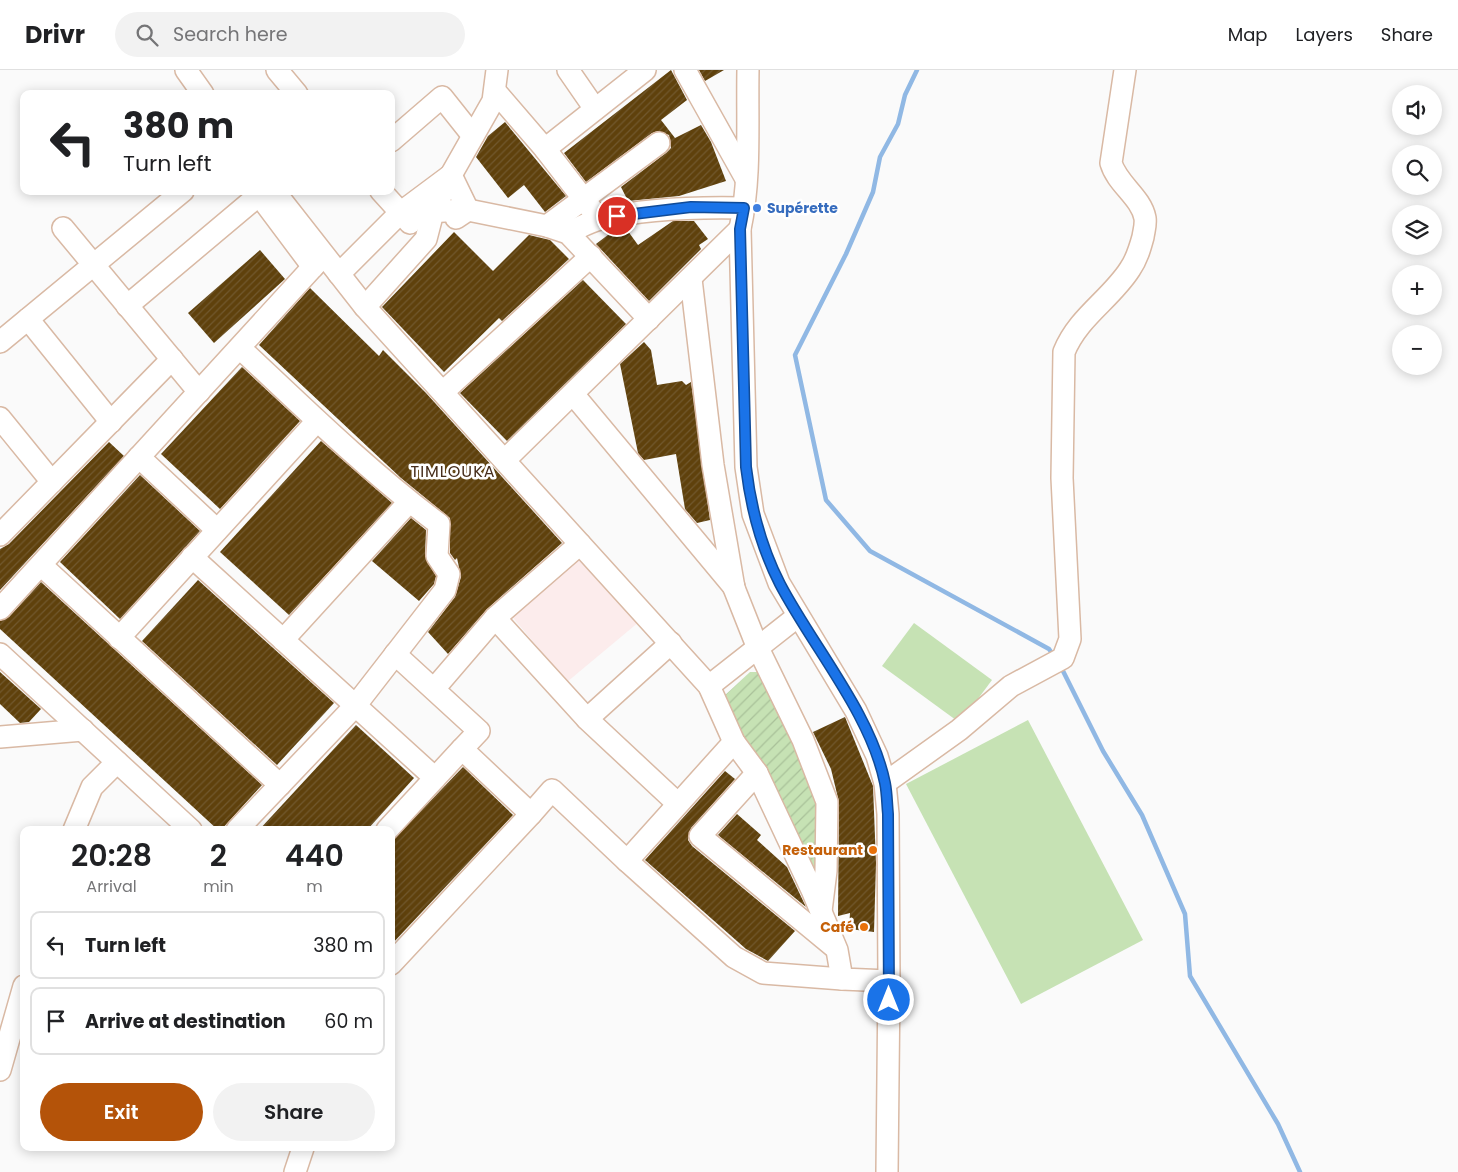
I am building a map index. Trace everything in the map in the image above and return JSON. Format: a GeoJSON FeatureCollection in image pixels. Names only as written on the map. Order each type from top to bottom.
{"type":"FeatureCollection","features":[{"type":"Feature","properties":{"kind":"street"},"geometry":{"type":"LineString","coordinates":[[186,70],[200,90]]}},
{"type":"Feature","properties":{"kind":"street"},"geometry":{"type":"LineString","coordinates":[[277,70],[293,90]]}},
{"type":"Feature","properties":{"kind":"street"},"geometry":{"type":"LineString","coordinates":[[426,239],[433,212],[451,175],[493,101],[497,70]]}},
{"type":"Feature","properties":{"kind":"street"},"geometry":{"type":"LineString","coordinates":[[568,70],[595,109]]}},
{"type":"Feature","properties":{"kind":"street"},"geometry":{"type":"LineString","coordinates":[[545,149],[645,70]]}},
{"type":"Feature","properties":{"kind":"street"},"geometry":{"type":"LineString","coordinates":[[685,70],[746,178]]}},
{"type":"Feature","properties":{"kind":"street"},"geometry":{"type":"LineString","coordinates":[[748,70],[746,178],[744,208],[740,229],[746,467],[749,492],[753,514],[768,557],[798,616],[866,730],[885,783],[888,814],[890,981],[887,1172]]}},
{"type":"Feature","properties":{"kind":"street"},"geometry":{"type":"LineString","coordinates":[[885,783],[959,730],[1011,686],[1063,658],[1068,650],[1070,639],[1062,478],[1064,352],[1068,342],[1086,318],[1129,271],[1138,254],[1146,225],[1141,209],[1113,172],[1111,164],[1126,70]]}},
{"type":"Feature","properties":{"kind":"street"},"geometry":{"type":"LineString","coordinates":[[495,92],[545,149],[599,219]]}},
{"type":"Feature","properties":{"kind":"street"},"geometry":{"type":"LineString","coordinates":[[395,138],[442,97],[473,136]]}},
{"type":"Feature","properties":{"kind":"street"},"geometry":{"type":"LineString","coordinates":[[547,226],[659,143]]}},
{"type":"Feature","properties":{"kind":"street"},"geometry":{"type":"LineString","coordinates":[[451,175],[468,210]]}},
{"type":"Feature","properties":{"kind":"street"},"geometry":{"type":"LineString","coordinates":[[339,274],[400,213],[451,175]]}},
{"type":"Feature","properties":{"kind":"street"},"geometry":{"type":"LineString","coordinates":[[0,342],[178,195]]}},
{"type":"Feature","properties":{"kind":"street"},"geometry":{"type":"LineString","coordinates":[[128,306],[261,195]]}},
{"type":"Feature","properties":{"kind":"street"},"geometry":{"type":"LineString","coordinates":[[265,195],[318,262],[339,274],[365,307],[709,686],[734,742],[757,773],[821,913],[837,950],[842,979]]}},
{"type":"Feature","properties":{"kind":"street"},"geometry":{"type":"LineString","coordinates":[[385,195],[426,239]]}},
{"type":"Feature","properties":{"kind":"street"},"geometry":{"type":"LineString","coordinates":[[568,233],[599,219],[691,207],[744,208]]}},
{"type":"Feature","properties":{"kind":"street"},"geometry":{"type":"LineString","coordinates":[[365,307],[426,239],[468,210]]}},
{"type":"Feature","properties":{"kind":"street"},"geometry":{"type":"LineString","coordinates":[[400,213],[468,210],[547,226],[568,233],[650,319]]}},
{"type":"Feature","properties":{"kind":"street"},"geometry":{"type":"LineString","coordinates":[[62,228],[95,265],[199,392]]}},
{"type":"Feature","properties":{"kind":"street"},"geometry":{"type":"LineString","coordinates":[[504,460],[740,229]]}},
{"type":"Feature","properties":{"kind":"street"},"geometry":{"type":"LineString","coordinates":[[443,392],[590,256]]}},
{"type":"Feature","properties":{"kind":"street"},"geometry":{"type":"LineString","coordinates":[[0,609],[318,262]]}},
{"type":"Feature","properties":{"kind":"street"},"geometry":{"type":"LineString","coordinates":[[691,279],[713,465],[734,588],[757,646],[803,740],[827,802],[826,871],[821,913]]}},
{"type":"Feature","properties":{"kind":"street"},"geometry":{"type":"LineString","coordinates":[[28,319],[111,422]]}},
{"type":"Feature","properties":{"kind":"street"},"geometry":{"type":"LineString","coordinates":[[240,348],[317,421],[409,502],[439,524],[437,556],[449,574],[445,590],[355,706],[241,826]]}},
{"type":"Feature","properties":{"kind":"street"},"geometry":{"type":"LineString","coordinates":[[0,535],[172,360]]}},
{"type":"Feature","properties":{"kind":"street"},"geometry":{"type":"LineString","coordinates":[[573,394],[734,588]]}},
{"type":"Feature","properties":{"kind":"street"},"geometry":{"type":"LineString","coordinates":[[0,418],[52,482]]}},
{"type":"Feature","properties":{"kind":"street"},"geometry":{"type":"LineString","coordinates":[[119,638],[317,421]]}},
{"type":"Feature","properties":{"kind":"street"},"geometry":{"type":"LineString","coordinates":[[139,457],[217,530]]}},
{"type":"Feature","properties":{"kind":"street"},"geometry":{"type":"LineString","coordinates":[[283,640],[409,502]]}},
{"type":"Feature","properties":{"kind":"street"},"geometry":{"type":"LineString","coordinates":[[434,689],[495,618],[580,544]]}},
{"type":"Feature","properties":{"kind":"street"},"geometry":{"type":"LineString","coordinates":[[192,557],[435,778]]}},
{"type":"Feature","properties":{"kind":"street"},"geometry":{"type":"LineString","coordinates":[[41,565],[280,785]]}},
{"type":"Feature","properties":{"kind":"street"},"geometry":{"type":"LineString","coordinates":[[709,686],[757,646],[798,616]]}},
{"type":"Feature","properties":{"kind":"street"},"geometry":{"type":"LineString","coordinates":[[495,618],[587,719],[677,803]]}},
{"type":"Feature","properties":{"kind":"street"},"geometry":{"type":"LineString","coordinates":[[587,719],[671,643]]}},
{"type":"Feature","properties":{"kind":"street"},"geometry":{"type":"LineString","coordinates":[[0,654],[187,826]]}},
{"type":"Feature","properties":{"kind":"street"},"geometry":{"type":"LineString","coordinates":[[391,826],[479,731],[395,654]]}},
{"type":"Feature","properties":{"kind":"street"},"geometry":{"type":"LineString","coordinates":[[0,737],[82,730]]}},
{"type":"Feature","properties":{"kind":"street"},"geometry":{"type":"LineString","coordinates":[[627,861],[677,803],[734,742]]}},
{"type":"Feature","properties":{"kind":"street"},"geometry":{"type":"LineString","coordinates":[[462,749],[531,814]]}},
{"type":"Feature","properties":{"kind":"street"},"geometry":{"type":"LineString","coordinates":[[76,826],[92,787],[117,762]]}},
{"type":"Feature","properties":{"kind":"street"},"geometry":{"type":"LineString","coordinates":[[757,773],[700,836],[837,950]]}},
{"type":"Feature","properties":{"kind":"street"},"geometry":{"type":"LineString","coordinates":[[395,960],[552,790],[627,861],[741,961],[764,973],[890,981]]}},
{"type":"Feature","properties":{"kind":"street"},"geometry":{"type":"LineString","coordinates":[[0,1070],[20,1000]]}},
{"type":"Feature","properties":{"kind":"street"},"geometry":{"type":"LineString","coordinates":[[295,1172],[302,1151]]}},
{"type":"Feature","properties":{"kind":"shaded area"},"geometry":{"type":"Polygon","coordinates":[[[582,551],[640,621],[567,682],[509,613],[582,551]]]}},
{"type":"Feature","properties":{"kind":"green space"},"geometry":{"type":"Polygon","coordinates":[[[914,623],[992,680],[960,723],[882,666],[914,623]]]}},
{"type":"Feature","properties":{"kind":"green space"},"geometry":{"type":"Polygon","coordinates":[[[750,672],[758,672],[823,799],[819,881],[722,698],[750,672]]]}},
{"type":"Feature","properties":{"kind":"green space"},"geometry":{"type":"Polygon","coordinates":[[[1028,720],[1143,940],[1021,1004],[906,784],[1028,720]]]}},
{"type":"Feature","properties":{"kind":"building"},"geometry":{"type":"Polygon","coordinates":[[[671,70],[687,100],[661,120],[675,138],[701,125],[711,142],[726,181],[679,196],[628,201],[621,187],[671,148],[669,135],[658,131],[652,133],[586,182],[564,153],[671,70]]]}},
{"type":"Feature","properties":{"kind":"building"},"geometry":{"type":"Polygon","coordinates":[[[699,70],[724,70],[705,81],[699,70]]]}},
{"type":"Feature","properties":{"kind":"building"},"geometry":{"type":"Polygon","coordinates":[[[505,122],[566,196],[545,212],[524,185],[508,198],[476,157],[488,136],[505,122]]]}},
{"type":"Feature","properties":{"kind":"building"},"geometry":{"type":"Polygon","coordinates":[[[673,221],[694,221],[708,239],[699,245],[701,249],[649,301],[596,244],[617,228],[625,227],[638,245],[673,221]]]}},
{"type":"Feature","properties":{"kind":"building"},"geometry":{"type":"Polygon","coordinates":[[[454,232],[493,271],[529,235],[550,240],[569,259],[502,321],[499,318],[444,372],[382,307],[454,232]]]}},
{"type":"Feature","properties":{"kind":"building"},"geometry":{"type":"Polygon","coordinates":[[[260,250],[285,279],[214,343],[188,313],[260,250]]]}},
{"type":"Feature","properties":{"kind":"building"},"geometry":{"type":"Polygon","coordinates":[[[583,280],[626,324],[507,441],[460,393],[583,280]]]}},
{"type":"Feature","properties":{"kind":"building"},"geometry":{"type":"Polygon","coordinates":[[[310,288],[379,356],[383,350],[426,393],[562,543],[487,609],[448,654],[428,632],[455,597],[461,577],[457,558],[455,560],[450,553],[450,518],[401,478],[259,345],[310,288]]]}},
{"type":"Feature","properties":{"kind":"building"},"geometry":{"type":"Polygon","coordinates":[[[644,342],[651,350],[657,385],[682,381],[686,385],[691,382],[710,520],[697,523],[685,509],[676,454],[644,460],[638,453],[620,364],[644,342]]]}},
{"type":"Feature","properties":{"kind":"building"},"geometry":{"type":"Polygon","coordinates":[[[242,367],[300,421],[220,509],[161,454],[242,367]]]}},
{"type":"Feature","properties":{"kind":"building"},"geometry":{"type":"Polygon","coordinates":[[[321,441],[392,503],[289,615],[220,552],[321,441]]]}},
{"type":"Feature","properties":{"kind":"building"},"geometry":{"type":"Polygon","coordinates":[[[109,442],[124,456],[0,590],[0,549],[9,544],[109,442]]]}},
{"type":"Feature","properties":{"kind":"building"},"geometry":{"type":"Polygon","coordinates":[[[140,475],[200,531],[120,619],[60,562],[140,475]]]}},
{"type":"Feature","properties":{"kind":"building"},"geometry":{"type":"Polygon","coordinates":[[[411,518],[426,530],[425,556],[436,576],[434,584],[419,601],[372,561],[411,518]]]}},
{"type":"Feature","properties":{"kind":"building"},"geometry":{"type":"Polygon","coordinates":[[[198,580],[334,703],[277,765],[142,641],[198,580]]]}},
{"type":"Feature","properties":{"kind":"building"},"geometry":{"type":"Polygon","coordinates":[[[41,582],[262,785],[225,826],[214,826],[0,629],[0,621],[9,617],[41,582]]]}},
{"type":"Feature","properties":{"kind":"building"},"geometry":{"type":"Polygon","coordinates":[[[0,672],[41,709],[29,722],[20,723],[0,704],[0,672]]]}},
{"type":"Feature","properties":{"kind":"building"},"geometry":{"type":"Polygon","coordinates":[[[845,717],[873,786],[876,863],[874,932],[849,929],[850,913],[838,916],[839,802],[831,769],[813,732],[845,717]]]}},
{"type":"Feature","properties":{"kind":"building"},"geometry":{"type":"Polygon","coordinates":[[[356,725],[414,778],[371,826],[263,826],[356,725]]]}},
{"type":"Feature","properties":{"kind":"building"},"geometry":{"type":"Polygon","coordinates":[[[463,767],[513,815],[395,941],[395,838],[463,767]]]}},
{"type":"Feature","properties":{"kind":"building"},"geometry":{"type":"Polygon","coordinates":[[[725,771],[735,779],[691,828],[688,840],[692,846],[795,931],[768,961],[746,949],[645,860],[725,771]]]}},
{"type":"Feature","properties":{"kind":"building"},"geometry":{"type":"Polygon","coordinates":[[[737,814],[761,835],[757,840],[787,867],[806,907],[718,835],[737,814]]]}},
{"type":"Feature","properties":{"kind":"waterway"},"geometry":{"type":"LineString","coordinates":[[917,70],[905,95],[898,124],[880,157],[873,192],[846,254],[795,355],[826,500],[870,551],[1049,649],[1054,656]]}},
{"type":"Feature","properties":{"kind":"waterway"},"geometry":{"type":"LineString","coordinates":[[1061,667],[1103,751],[1142,815],[1185,914],[1190,976],[1278,1124],[1300,1172]]}},
{"type":"Feature","properties":{"kind":"place","name":"Supérette"},"geometry":{"type":"Point","coordinates":[757,208]}},
{"type":"Feature","properties":{"kind":"place","name":"Restaurant"},"geometry":{"type":"Point","coordinates":[873,850]}},
{"type":"Feature","properties":{"kind":"place","name":"Café"},"geometry":{"type":"Point","coordinates":[864,927]}},
{"type":"Feature","properties":{"kind":"district","name":"TIMLOUKA"},"geometry":{"type":"Point","coordinates":[453,471]}},
{"type":"Feature","properties":{"kind":"route"},"geometry":{"type":"LineString","coordinates":[[617,216],[691,207],[744,208],[740,229],[746,467],[753,514],[768,557],[780,582],[798,616],[866,730],[877,756],[885,783],[888,814],[889,1000]]}}]}
